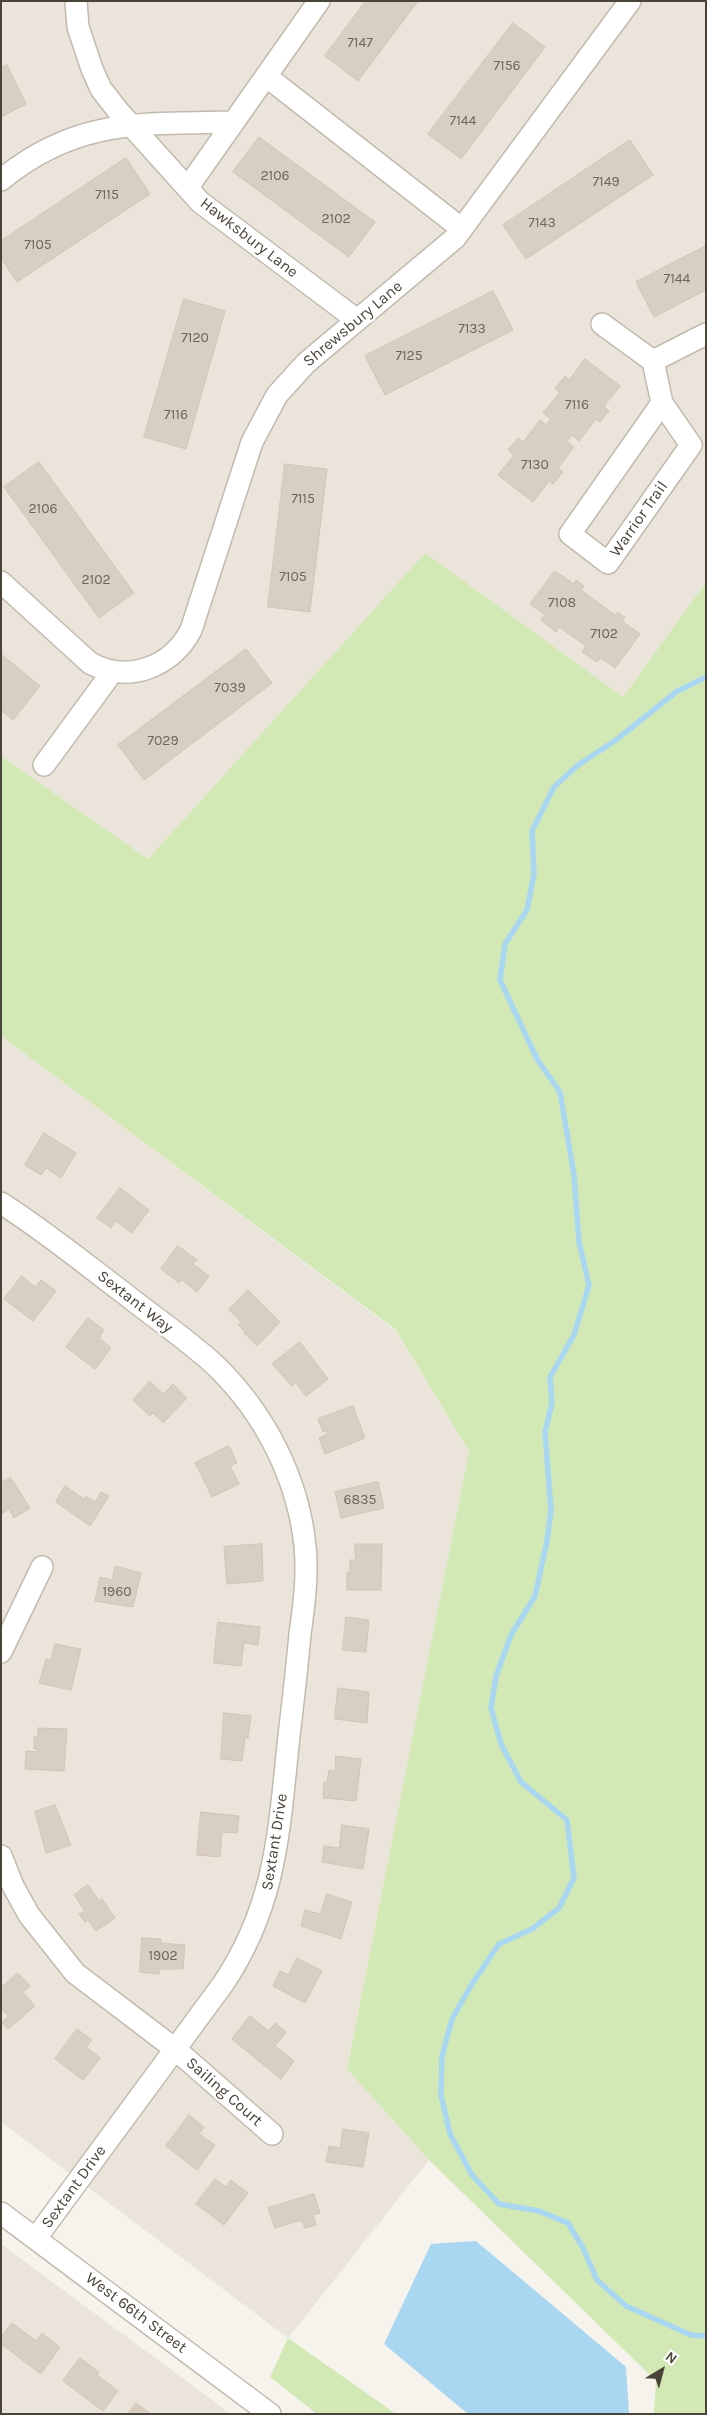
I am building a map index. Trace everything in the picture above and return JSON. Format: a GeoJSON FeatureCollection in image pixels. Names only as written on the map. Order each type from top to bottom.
{"type":"FeatureCollection","features":[{"type":"Feature","properties":{"kind":"street","name":"Hawksbury Lane"},"geometry":{"type":"LineString","coordinates":[[76,1],[78,27],[92,69],[108,99],[130,124],[200,202],[357,320]]}},
{"type":"Feature","properties":{"kind":"street"},"geometry":{"type":"LineString","coordinates":[[188,187],[319,1]]}},
{"type":"Feature","properties":{"kind":"street","name":"Shrewsbury Lane"},"geometry":{"type":"LineString","coordinates":[[113,671],[136,672],[167,660],[184,643],[191,630],[252,442],[267,409],[300,368],[455,238],[630,1]]}},
{"type":"Feature","properties":{"kind":"street"},"geometry":{"type":"LineString","coordinates":[[266,76],[462,229]]}},
{"type":"Feature","properties":{"kind":"street"},"geometry":{"type":"LineString","coordinates":[[1,180],[27,161],[56,145],[100,130],[130,124],[233,122]]}},
{"type":"Feature","properties":{"kind":"street"},"geometry":{"type":"LineString","coordinates":[[602,324],[653,361],[706,334]]}},
{"type":"Feature","properties":{"kind":"street","name":"Warrior Trail"},"geometry":{"type":"LineString","coordinates":[[653,361],[662,403],[691,445],[608,563],[570,534],[662,403]]}},
{"type":"Feature","properties":{"kind":"street"},"geometry":{"type":"LineString","coordinates":[[1,582],[90,663],[113,671],[44,765]]}},
{"type":"Feature","properties":{"kind":"street","name":"Sextant Way"},"geometry":{"type":"LineString","coordinates":[[1,1204],[36,1225],[196,1349],[239,1390],[257,1415]]}},
{"type":"Feature","properties":{"kind":"street","name":"Sextant Drive"},"geometry":{"type":"LineString","coordinates":[[36,2238],[228,1976],[246,1946],[266,1898],[278,1841],[305,1590],[305,1546],[301,1522],[287,1472],[257,1415]]}},
{"type":"Feature","properties":{"kind":"street"},"geometry":{"type":"LineString","coordinates":[[1,1652],[42,1567]]}},
{"type":"Feature","properties":{"kind":"street","name":"Sailing Court"},"geometry":{"type":"LineString","coordinates":[[1,1856],[13,1886],[29,1915],[64,1961],[87,1984],[175,2049],[272,2134]]}},
{"type":"Feature","properties":{"kind":"street","name":"West 66th Street"},"geometry":{"type":"LineString","coordinates":[[1,2213],[270,2414]]}},
{"type":"Feature","properties":{"kind":"shaded area"},"geometry":{"type":"Polygon","coordinates":[[[1,1],[706,1],[706,582],[623,697],[425,554],[148,859],[1,756],[1,1]]]}},
{"type":"Feature","properties":{"kind":"shaded area"},"geometry":{"type":"Polygon","coordinates":[[[1,1036],[395,1330],[469,1451],[347,2069],[429,2160],[288,2338],[1,2122],[1,1036]]]}},
{"type":"Feature","properties":{"kind":"shaded area"},"geometry":{"type":"Polygon","coordinates":[[[1,2244],[231,2414],[1,2414],[1,2244]]]}},
{"type":"Feature","properties":{"kind":"green space"},"geometry":{"type":"Polygon","coordinates":[[[425,553],[623,697],[706,582],[706,2414],[654,2414],[656,2381],[429,2160],[347,2069],[469,1451],[395,1329],[1,1036],[1,756],[148,859],[425,553]]]}},
{"type":"Feature","properties":{"kind":"green space"},"geometry":{"type":"Polygon","coordinates":[[[288,2338],[396,2414],[317,2414],[270,2377],[288,2338]]]}},
{"type":"Feature","properties":{"kind":"water"},"geometry":{"type":"Polygon","coordinates":[[[476,2241],[626,2367],[629,2414],[468,2414],[384,2344],[431,2244],[476,2241]]]}},
{"type":"Feature","properties":{"kind":"building"},"geometry":{"type":"Polygon","coordinates":[[[366,1],[418,1],[358,81],[325,56],[366,1]]]}},
{"type":"Feature","properties":{"kind":"building"},"geometry":{"type":"Polygon","coordinates":[[[513,23],[545,47],[461,159],[428,134],[513,23]]]}},
{"type":"Feature","properties":{"kind":"building"},"geometry":{"type":"Polygon","coordinates":[[[7,65],[26,104],[1,117],[1,68],[7,65]]]}},
{"type":"Feature","properties":{"kind":"building"},"geometry":{"type":"Polygon","coordinates":[[[259,137],[375,222],[349,257],[233,172],[259,137]]]}},
{"type":"Feature","properties":{"kind":"building"},"geometry":{"type":"Polygon","coordinates":[[[630,140],[653,175],[526,259],[503,225],[630,140]]]}},
{"type":"Feature","properties":{"kind":"building"},"geometry":{"type":"Polygon","coordinates":[[[126,158],[150,194],[17,282],[1,258],[1,241],[126,158]]]}},
{"type":"Feature","properties":{"kind":"building"},"geometry":{"type":"Polygon","coordinates":[[[706,246],[706,290],[654,317],[636,282],[706,246]]]}},
{"type":"Feature","properties":{"kind":"building"},"geometry":{"type":"Polygon","coordinates":[[[493,291],[513,330],[385,395],[365,356],[493,291]]]}},
{"type":"Feature","properties":{"kind":"building"},"geometry":{"type":"Polygon","coordinates":[[[184,299],[225,311],[186,449],[144,437],[184,299]]]}},
{"type":"Feature","properties":{"kind":"building"},"geometry":{"type":"Polygon","coordinates":[[[585,359],[620,386],[604,406],[609,411],[600,422],[596,419],[579,441],[572,435],[567,441],[574,447],[558,468],[563,472],[553,484],[549,481],[533,502],[498,475],[514,455],[508,450],[518,438],[523,442],[540,420],[546,425],[551,419],[543,413],[560,392],[555,389],[565,376],[569,380],[585,359]]]}},
{"type":"Feature","properties":{"kind":"building"},"geometry":{"type":"Polygon","coordinates":[[[39,462],[134,593],[99,618],[4,487],[39,462]]]}},
{"type":"Feature","properties":{"kind":"building"},"geometry":{"type":"Polygon","coordinates":[[[285,464],[327,469],[310,612],[268,607],[285,464]]]}},
{"type":"Feature","properties":{"kind":"building"},"geometry":{"type":"Polygon","coordinates":[[[555,571],[574,584],[576,580],[584,586],[581,590],[615,615],[618,612],[625,617],[622,621],[640,634],[615,668],[601,658],[597,662],[582,652],[586,646],[559,627],[556,632],[541,620],[545,615],[530,604],[555,571]]]}},
{"type":"Feature","properties":{"kind":"building"},"geometry":{"type":"Polygon","coordinates":[[[246,649],[272,683],[144,780],[118,745],[246,649]]]}},
{"type":"Feature","properties":{"kind":"building"},"geometry":{"type":"Polygon","coordinates":[[[1,654],[40,686],[13,720],[1,710],[1,654]]]}},
{"type":"Feature","properties":{"kind":"building"},"geometry":{"type":"Polygon","coordinates":[[[44,1133],[76,1153],[61,1178],[46,1168],[41,1175],[25,1165],[44,1133]]]}},
{"type":"Feature","properties":{"kind":"building"},"geometry":{"type":"Polygon","coordinates":[[[120,1188],[149,1210],[132,1233],[116,1221],[111,1228],[97,1218],[120,1188]]]}},
{"type":"Feature","properties":{"kind":"building"},"geometry":{"type":"Polygon","coordinates":[[[178,1246],[197,1260],[193,1264],[209,1276],[197,1292],[182,1280],[179,1283],[161,1269],[178,1246]]]}},
{"type":"Feature","properties":{"kind":"building"},"geometry":{"type":"Polygon","coordinates":[[[22,1276],[35,1287],[41,1280],[56,1291],[33,1321],[4,1299],[22,1276]]]}},
{"type":"Feature","properties":{"kind":"building"},"geometry":{"type":"Polygon","coordinates":[[[248,1290],[280,1322],[257,1346],[244,1333],[238,1325],[241,1322],[229,1310],[248,1290]]]}},
{"type":"Feature","properties":{"kind":"building"},"geometry":{"type":"Polygon","coordinates":[[[88,1318],[104,1330],[99,1338],[111,1348],[95,1369],[66,1347],[88,1318]]]}},
{"type":"Feature","properties":{"kind":"building"},"geometry":{"type":"Polygon","coordinates":[[[300,1342],[328,1379],[306,1396],[296,1383],[292,1386],[272,1364],[300,1342]]]}},
{"type":"Feature","properties":{"kind":"building"},"geometry":{"type":"Polygon","coordinates":[[[150,1381],[163,1394],[173,1384],[187,1398],[163,1423],[153,1413],[150,1416],[133,1400],[150,1381]]]}},
{"type":"Feature","properties":{"kind":"building"},"geometry":{"type":"Polygon","coordinates":[[[353,1406],[365,1438],[325,1454],[319,1438],[328,1434],[327,1431],[323,1432],[318,1419],[353,1406]]]}},
{"type":"Feature","properties":{"kind":"building"},"geometry":{"type":"Polygon","coordinates":[[[229,1446],[237,1463],[230,1466],[239,1484],[212,1497],[195,1463],[229,1446]]]}},
{"type":"Feature","properties":{"kind":"building"},"geometry":{"type":"Polygon","coordinates":[[[11,1478],[30,1508],[14,1518],[9,1509],[1,1514],[1,1483],[11,1478]]]}},
{"type":"Feature","properties":{"kind":"building"},"geometry":{"type":"Polygon","coordinates":[[[378,1482],[384,1508],[341,1518],[335,1492],[378,1482]]]}},
{"type":"Feature","properties":{"kind":"building"},"geometry":{"type":"Polygon","coordinates":[[[65,1486],[84,1499],[86,1496],[95,1502],[101,1492],[109,1496],[90,1526],[56,1502],[65,1486]]]}},
{"type":"Feature","properties":{"kind":"building"},"geometry":{"type":"Polygon","coordinates":[[[262,1544],[263,1581],[227,1584],[224,1547],[262,1544]]]}},
{"type":"Feature","properties":{"kind":"building"},"geometry":{"type":"Polygon","coordinates":[[[355,1544],[382,1544],[381,1590],[347,1590],[347,1572],[350,1572],[350,1560],[355,1560],[355,1544]]]}},
{"type":"Feature","properties":{"kind":"building"},"geometry":{"type":"Polygon","coordinates":[[[115,1566],[141,1573],[133,1607],[95,1601],[100,1577],[112,1580],[115,1566]]]}},
{"type":"Feature","properties":{"kind":"building"},"geometry":{"type":"Polygon","coordinates":[[[346,1617],[369,1620],[366,1652],[343,1650],[346,1617]]]}},
{"type":"Feature","properties":{"kind":"building"},"geometry":{"type":"Polygon","coordinates":[[[218,1622],[260,1627],[258,1645],[244,1643],[241,1666],[214,1663],[218,1622]]]}},
{"type":"Feature","properties":{"kind":"building"},"geometry":{"type":"Polygon","coordinates":[[[55,1644],[81,1649],[71,1690],[39,1683],[46,1659],[51,1660],[55,1644]]]}},
{"type":"Feature","properties":{"kind":"building"},"geometry":{"type":"Polygon","coordinates":[[[338,1688],[369,1692],[367,1723],[335,1719],[338,1688]]]}},
{"type":"Feature","properties":{"kind":"building"},"geometry":{"type":"Polygon","coordinates":[[[224,1713],[251,1716],[248,1738],[245,1738],[242,1761],[221,1759],[224,1713]]]}},
{"type":"Feature","properties":{"kind":"building"},"geometry":{"type":"Polygon","coordinates":[[[38,1728],[67,1729],[64,1771],[25,1769],[26,1751],[37,1752],[37,1749],[34,1749],[34,1737],[38,1737],[38,1728]]]}},
{"type":"Feature","properties":{"kind":"building"},"geometry":{"type":"Polygon","coordinates":[[[336,1756],[361,1759],[356,1801],[323,1798],[324,1782],[327,1783],[329,1770],[335,1771],[336,1756]]]}},
{"type":"Feature","properties":{"kind":"building"},"geometry":{"type":"Polygon","coordinates":[[[55,1805],[71,1845],[46,1853],[35,1812],[55,1805]]]}},
{"type":"Feature","properties":{"kind":"building"},"geometry":{"type":"Polygon","coordinates":[[[201,1812],[239,1816],[237,1833],[222,1832],[220,1857],[197,1855],[201,1812]]]}},
{"type":"Feature","properties":{"kind":"building"},"geometry":{"type":"Polygon","coordinates":[[[342,1825],[369,1829],[363,1869],[322,1862],[324,1846],[339,1848],[342,1825]]]}},
{"type":"Feature","properties":{"kind":"building"},"geometry":{"type":"Polygon","coordinates":[[[88,1885],[99,1901],[102,1899],[115,1918],[96,1931],[88,1920],[85,1922],[79,1914],[85,1911],[74,1895],[88,1885]]]}},
{"type":"Feature","properties":{"kind":"building"},"geometry":{"type":"Polygon","coordinates":[[[327,1894],[352,1902],[341,1939],[301,1926],[305,1910],[320,1914],[327,1894]]]}},
{"type":"Feature","properties":{"kind":"building"},"geometry":{"type":"Polygon","coordinates":[[[142,1938],[161,1939],[161,1943],[185,1945],[183,1969],[159,1969],[159,1974],[140,1972],[142,1938]]]}},
{"type":"Feature","properties":{"kind":"building"},"geometry":{"type":"Polygon","coordinates":[[[297,1958],[322,1971],[305,2003],[273,1986],[280,1971],[288,1975],[297,1958]]]}},
{"type":"Feature","properties":{"kind":"building"},"geometry":{"type":"Polygon","coordinates":[[[18,1973],[30,1986],[23,1992],[35,2006],[8,2029],[2,2022],[8,2016],[1,2009],[1,1988],[18,1973]]]}},
{"type":"Feature","properties":{"kind":"building"},"geometry":{"type":"Polygon","coordinates":[[[250,2016],[269,2031],[275,2023],[286,2032],[275,2046],[294,2061],[281,2079],[232,2039],[250,2016]]]}},
{"type":"Feature","properties":{"kind":"building"},"geometry":{"type":"Polygon","coordinates":[[[77,2029],[92,2040],[86,2047],[100,2058],[83,2080],[55,2059],[77,2029]]]}},
{"type":"Feature","properties":{"kind":"building"},"geometry":{"type":"Polygon","coordinates":[[[189,2115],[204,2127],[199,2134],[215,2145],[197,2170],[166,2146],[189,2115]]]}},
{"type":"Feature","properties":{"kind":"building"},"geometry":{"type":"Polygon","coordinates":[[[343,2129],[369,2133],[363,2167],[326,2162],[329,2146],[340,2148],[343,2129]]]}},
{"type":"Feature","properties":{"kind":"building"},"geometry":{"type":"Polygon","coordinates":[[[215,2179],[226,2187],[231,2180],[248,2193],[224,2225],[196,2204],[215,2179]]]}},
{"type":"Feature","properties":{"kind":"building"},"geometry":{"type":"Polygon","coordinates":[[[314,2194],[320,2213],[313,2215],[316,2225],[305,2228],[302,2220],[275,2228],[268,2208],[314,2194]]]}},
{"type":"Feature","properties":{"kind":"building"},"geometry":{"type":"Polygon","coordinates":[[[12,2323],[36,2341],[42,2333],[60,2347],[41,2374],[1,2344],[1,2338],[12,2323]]]}},
{"type":"Feature","properties":{"kind":"building"},"geometry":{"type":"Polygon","coordinates":[[[80,2358],[99,2372],[97,2375],[118,2391],[103,2411],[63,2381],[80,2358]]]}},
{"type":"Feature","properties":{"kind":"building"},"geometry":{"type":"Polygon","coordinates":[[[136,2403],[151,2414],[128,2414],[136,2403]]]}},
{"type":"Feature","properties":{"kind":"waterway"},"geometry":{"type":"LineString","coordinates":[[706,677],[676,692],[616,740],[578,765],[554,787],[532,831],[534,874],[527,910],[505,944],[500,980],[537,1059],[560,1092],[574,1175],[579,1242],[589,1285],[574,1335],[550,1377],[552,1403],[545,1432],[551,1510],[547,1541],[535,1596],[511,1635],[496,1676],[491,1708],[501,1744],[521,1782],[567,1820],[574,1878],[559,1908],[532,1929],[499,1944],[472,1984],[452,2019],[442,2056],[441,2095],[450,2134],[472,2175],[499,2204],[539,2211],[568,2223],[583,2248],[597,2280],[626,2306],[691,2335],[706,2336]]}}]}
